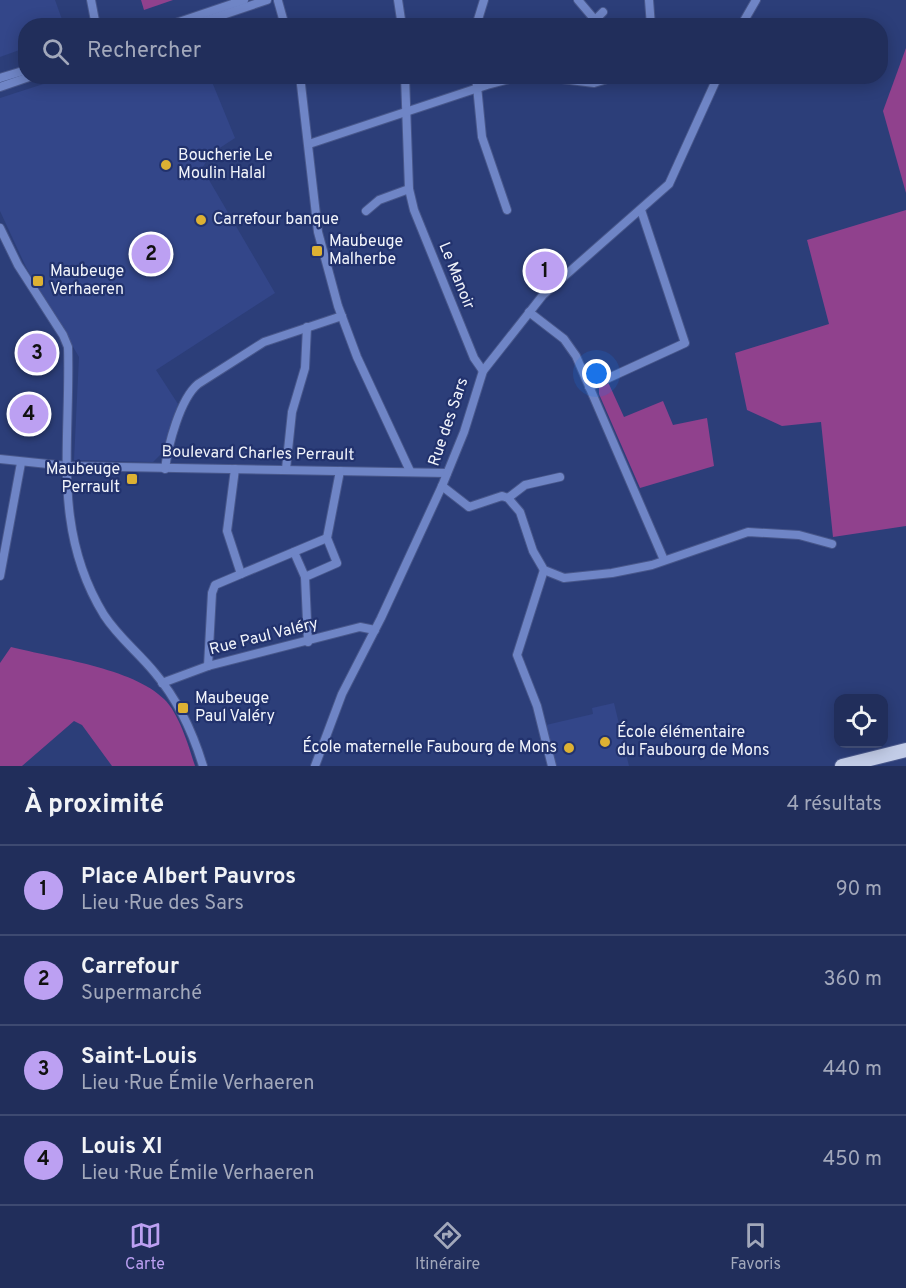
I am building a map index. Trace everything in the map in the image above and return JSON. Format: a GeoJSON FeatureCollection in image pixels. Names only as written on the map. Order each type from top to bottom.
{"type":"FeatureCollection","features":[{"type":"Feature","properties":{"kind":"main road"},"geometry":{"type":"LineString","coordinates":[[842,766],[906,750]]}},
{"type":"Feature","properties":{"kind":"street"},"geometry":{"type":"LineString","coordinates":[[91,0],[94,18]]}},
{"type":"Feature","properties":{"kind":"street"},"geometry":{"type":"LineString","coordinates":[[199,18],[244,0]]}},
{"type":"Feature","properties":{"kind":"street"},"geometry":{"type":"LineString","coordinates":[[204,18],[267,0]]}},
{"type":"Feature","properties":{"kind":"street"},"geometry":{"type":"LineString","coordinates":[[398,0],[401,18]]}},
{"type":"Feature","properties":{"kind":"street"},"geometry":{"type":"LineString","coordinates":[[478,18],[484,0]]}},
{"type":"Feature","properties":{"kind":"street"},"geometry":{"type":"LineString","coordinates":[[578,0],[589,18]]}},
{"type":"Feature","properties":{"kind":"street"},"geometry":{"type":"LineString","coordinates":[[649,0],[650,18]]}},
{"type":"Feature","properties":{"kind":"street"},"geometry":{"type":"LineString","coordinates":[[746,18],[756,0]]}},
{"type":"Feature","properties":{"kind":"street"},"geometry":{"type":"LineString","coordinates":[[278,2],[283,18]]}},
{"type":"Feature","properties":{"kind":"street"},"geometry":{"type":"LineString","coordinates":[[597,18],[603,12]]}},
{"type":"Feature","properties":{"kind":"street"},"geometry":{"type":"LineString","coordinates":[[0,78],[18,72]]}},
{"type":"Feature","properties":{"kind":"street"},"geometry":{"type":"LineString","coordinates":[[0,87],[18,81]]}},
{"type":"Feature","properties":{"kind":"street"},"geometry":{"type":"LineString","coordinates":[[301,84],[318,232],[342,316],[357,357],[410,471]]}},
{"type":"Feature","properties":{"kind":"street","name":"Le Manoir"},"geometry":{"type":"LineString","coordinates":[[406,84],[409,189],[420,227],[474,358],[483,371]]}},
{"type":"Feature","properties":{"kind":"street"},"geometry":{"type":"LineString","coordinates":[[477,84],[482,137],[507,210]]}},
{"type":"Feature","properties":{"kind":"street"},"geometry":{"type":"LineString","coordinates":[[309,144],[492,84]]}},
{"type":"Feature","properties":{"kind":"street","name":"Rue des Sars"},"geometry":{"type":"LineString","coordinates":[[315,766],[342,694],[375,630],[442,486],[464,432],[483,371],[529,312],[581,260],[669,184],[714,84]]}},
{"type":"Feature","properties":{"kind":"street"},"geometry":{"type":"LineString","coordinates":[[366,211],[379,200],[409,189]]}},
{"type":"Feature","properties":{"kind":"street"},"geometry":{"type":"LineString","coordinates":[[589,387],[685,343],[641,210]]}},
{"type":"Feature","properties":{"kind":"street"},"geometry":{"type":"LineString","coordinates":[[0,228],[18,265],[63,335],[68,347],[66,497],[71,532],[91,590],[105,616],[130,650],[162,682],[185,721],[203,766]]}},
{"type":"Feature","properties":{"kind":"street"},"geometry":{"type":"LineString","coordinates":[[529,312],[564,339],[576,356],[664,560]]}},
{"type":"Feature","properties":{"kind":"street"},"geometry":{"type":"LineString","coordinates":[[165,468],[171,440],[192,388],[264,342],[342,316]]}},
{"type":"Feature","properties":{"kind":"street"},"geometry":{"type":"LineString","coordinates":[[286,469],[292,412],[305,368],[307,327]]}},
{"type":"Feature","properties":{"kind":"street","name":"Boulevard Charles Perrault"},"geometry":{"type":"LineString","coordinates":[[0,459],[21,464],[68,466],[447,473]]}},
{"type":"Feature","properties":{"kind":"street"},"geometry":{"type":"LineString","coordinates":[[0,576],[21,464]]}},
{"type":"Feature","properties":{"kind":"street"},"geometry":{"type":"LineString","coordinates":[[235,469],[227,537],[241,574]]}},
{"type":"Feature","properties":{"kind":"street"},"geometry":{"type":"LineString","coordinates":[[306,577],[337,563],[327,538],[340,471]]}},
{"type":"Feature","properties":{"kind":"street"},"geometry":{"type":"LineString","coordinates":[[508,498],[525,485],[560,477]]}},
{"type":"Feature","properties":{"kind":"street"},"geometry":{"type":"LineString","coordinates":[[442,486],[469,507],[502,496],[508,498],[520,512],[533,551],[544,570],[551,575],[574,579],[641,567],[748,532],[799,536],[832,544]]}},
{"type":"Feature","properties":{"kind":"street"},"geometry":{"type":"LineString","coordinates":[[208,666],[212,593],[215,585],[327,538]]}},
{"type":"Feature","properties":{"kind":"street"},"geometry":{"type":"LineString","coordinates":[[294,552],[306,577],[308,642]]}},
{"type":"Feature","properties":{"kind":"street"},"geometry":{"type":"LineString","coordinates":[[544,570],[517,655],[537,706],[552,766]]}},
{"type":"Feature","properties":{"kind":"street","name":"Rue Paul Valéry"},"geometry":{"type":"LineString","coordinates":[[162,682],[208,666],[360,627],[375,630]]}},
{"type":"Feature","properties":{"kind":"shaded area"},"geometry":{"type":"Polygon","coordinates":[[[0,0],[55,0],[61,18],[18,18],[18,51],[0,57],[0,0]]]}},
{"type":"Feature","properties":{"kind":"shaded area"},"geometry":{"type":"Polygon","coordinates":[[[141,0],[173,0],[144,10],[141,0]]]}},
{"type":"Feature","properties":{"kind":"shaded area"},"geometry":{"type":"Polygon","coordinates":[[[906,48],[906,193],[883,111],[906,48]]]}},
{"type":"Feature","properties":{"kind":"shaded area"},"geometry":{"type":"Polygon","coordinates":[[[43,84],[213,84],[235,138],[212,153],[202,168],[275,293],[156,370],[178,404],[162,453],[153,462],[74,460],[79,357],[26,267],[0,211],[0,98],[43,84]]]}},
{"type":"Feature","properties":{"kind":"shaded area"},"geometry":{"type":"Polygon","coordinates":[[[906,210],[906,526],[833,537],[821,422],[782,426],[747,410],[735,353],[829,324],[807,240],[906,210]]]}},
{"type":"Feature","properties":{"kind":"shaded area"},"geometry":{"type":"Polygon","coordinates":[[[608,382],[624,417],[663,401],[673,425],[707,418],[714,466],[640,488],[599,394],[599,386],[608,382]]]}},
{"type":"Feature","properties":{"kind":"shaded area"},"geometry":{"type":"Polygon","coordinates":[[[11,647],[113,672],[150,688],[164,699],[174,713],[195,766],[112,766],[82,725],[74,721],[22,766],[0,766],[0,663],[11,647]]]}},
{"type":"Feature","properties":{"kind":"shaded area"},"geometry":{"type":"Polygon","coordinates":[[[614,703],[629,766],[556,766],[546,725],[593,714],[592,708],[614,703]]]}},
{"type":"Feature","properties":{"kind":"place","name":"Boucherie Le Moulin Halal"},"geometry":{"type":"Point","coordinates":[166,165]}},
{"type":"Feature","properties":{"kind":"place","name":"Carrefour banque"},"geometry":{"type":"Point","coordinates":[201,220]}},
{"type":"Feature","properties":{"kind":"place","name":"Maubeuge Malherbe"},"geometry":{"type":"Point","coordinates":[317,251]}},
{"type":"Feature","properties":{"kind":"place","name":"Carrefour"},"geometry":{"type":"Point","coordinates":[151,254]}},
{"type":"Feature","properties":{"kind":"place","name":"Place Albert Pauvros"},"geometry":{"type":"Point","coordinates":[545,271]}},
{"type":"Feature","properties":{"kind":"place","name":"Maubeuge Verhaeren"},"geometry":{"type":"Point","coordinates":[38,281]}},
{"type":"Feature","properties":{"kind":"place","name":"Saint-Louis"},"geometry":{"type":"Point","coordinates":[37,353]}},
{"type":"Feature","properties":{"kind":"place","name":"Louis XI"},"geometry":{"type":"Point","coordinates":[29,414]}},
{"type":"Feature","properties":{"kind":"place","name":"Maubeuge Perrault"},"geometry":{"type":"Point","coordinates":[132,479]}},
{"type":"Feature","properties":{"kind":"place","name":"Maubeuge Paul Valéry"},"geometry":{"type":"Point","coordinates":[183,708]}},
{"type":"Feature","properties":{"kind":"place","name":"École élémentaire du Faubourg de Mons"},"geometry":{"type":"Point","coordinates":[605,742]}},
{"type":"Feature","properties":{"kind":"place","name":"École maternelle Faubourg de Mons"},"geometry":{"type":"Point","coordinates":[569,748]}}]}
